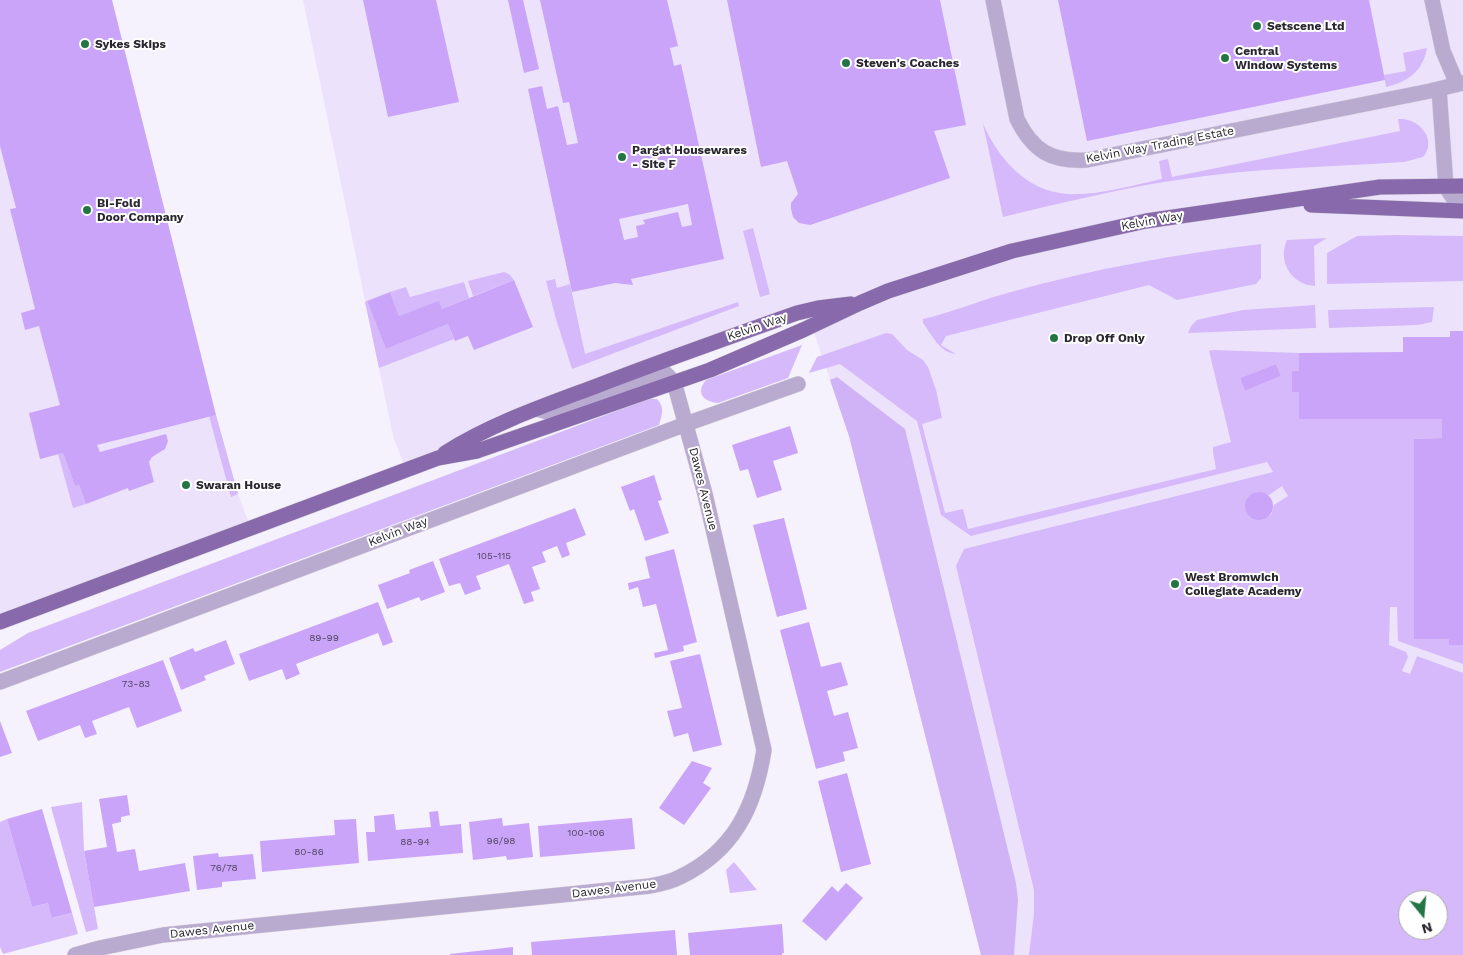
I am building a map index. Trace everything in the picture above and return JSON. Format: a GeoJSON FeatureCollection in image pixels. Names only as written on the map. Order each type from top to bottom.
{"type":"FeatureCollection","features":[{"type":"Feature","properties":{"kind":"main road","name":"Kelvin Way"},"geometry":{"type":"LineString","coordinates":[[0,622],[438,458],[477,451],[710,370],[803,330],[860,302],[888,291],[1012,251],[1146,221],[1380,187],[1463,186]]}},
{"type":"Feature","properties":{"kind":"main road","name":"Kelvin Way"},"geometry":{"type":"LineString","coordinates":[[1274,203],[1463,211]]}},
{"type":"Feature","properties":{"kind":"main road","name":"Kelvin Way"},"geometry":{"type":"LineString","coordinates":[[438,458],[470,437],[668,359],[797,313],[860,302]]}},
{"type":"Feature","properties":{"kind":"street","name":"Kelvin Way Trading Estate"},"geometry":{"type":"LineString","coordinates":[[993,0],[1017,119],[1025,134],[1037,147],[1053,157],[1070,161],[1087,160],[1439,89],[1460,83],[1443,51],[1432,0]]}},
{"type":"Feature","properties":{"kind":"street"},"geometry":{"type":"LineString","coordinates":[[1439,89],[1446,186],[1453,198],[1463,199]]}},
{"type":"Feature","properties":{"kind":"street"},"geometry":{"type":"LineString","coordinates":[[537,409],[555,414],[664,373],[674,382]]}},
{"type":"Feature","properties":{"kind":"street","name":"Dawes Avenue"},"geometry":{"type":"LineString","coordinates":[[75,955],[163,935],[650,886],[678,878],[707,862],[727,842],[744,819],[754,796],[764,750],[705,494],[674,382]]}},
{"type":"Feature","properties":{"kind":"street","name":"Kelvin Way"},"geometry":{"type":"LineString","coordinates":[[0,682],[686,424],[798,384]]}},
{"type":"Feature","properties":{"kind":"shaded area"},"geometry":{"type":"Polygon","coordinates":[[[0,0],[216,415],[238,494],[251,528],[0,622],[0,0]]]}},
{"type":"Feature","properties":{"kind":"shaded area"},"geometry":{"type":"Polygon","coordinates":[[[303,0],[1463,0],[1463,955],[981,955],[849,436],[809,318],[856,303],[668,359],[406,470],[393,436],[303,0]]]}},
{"type":"Feature","properties":{"kind":"shaded area"},"geometry":{"type":"Polygon","coordinates":[[[1427,48],[1422,63],[1408,79],[1386,87],[1384,75],[1406,71],[1403,53],[1427,48]]]}},
{"type":"Feature","properties":{"kind":"shaded area"},"geometry":{"type":"Polygon","coordinates":[[[1398,119],[1406,119],[1413,122],[1424,131],[1428,144],[1423,157],[1404,162],[1262,170],[1177,180],[1111,192],[1003,217],[983,124],[1006,161],[1027,180],[1052,192],[1079,194],[1115,190],[1162,179],[1159,161],[1168,159],[1172,177],[1400,131],[1398,119]]]}},
{"type":"Feature","properties":{"kind":"shaded area"},"geometry":{"type":"Polygon","coordinates":[[[753,228],[770,294],[760,297],[743,231],[753,228]]]}},
{"type":"Feature","properties":{"kind":"shaded area"},"geometry":{"type":"Polygon","coordinates":[[[1357,236],[1463,236],[1463,281],[1327,284],[1327,253],[1357,236]]]}},
{"type":"Feature","properties":{"kind":"shaded area"},"geometry":{"type":"Polygon","coordinates":[[[1327,238],[1314,246],[1315,286],[1307,285],[1293,277],[1285,264],[1284,248],[1287,240],[1327,238]]]}},
{"type":"Feature","properties":{"kind":"shaded area"},"geometry":{"type":"Polygon","coordinates":[[[1261,244],[1261,278],[1256,284],[1177,300],[1149,285],[946,336],[941,345],[956,354],[950,353],[941,347],[923,323],[923,319],[1000,295],[1073,276],[1198,252],[1261,244]]]}},
{"type":"Feature","properties":{"kind":"shaded area"},"geometry":{"type":"Polygon","coordinates":[[[504,272],[509,274],[514,280],[473,296],[468,281],[504,272]]]}},
{"type":"Feature","properties":{"kind":"shaded area"},"geometry":{"type":"Polygon","coordinates":[[[555,279],[557,288],[570,284],[585,354],[738,302],[739,306],[572,369],[546,281],[555,279]]]}},
{"type":"Feature","properties":{"kind":"shaded area"},"geometry":{"type":"Polygon","coordinates":[[[464,282],[469,298],[442,309],[439,302],[399,316],[390,292],[406,287],[410,297],[464,282]]]}},
{"type":"Feature","properties":{"kind":"shaded area"},"geometry":{"type":"Polygon","coordinates":[[[367,301],[386,349],[448,324],[454,339],[379,368],[365,302],[367,301]]]}},
{"type":"Feature","properties":{"kind":"shaded area"},"geometry":{"type":"Polygon","coordinates":[[[1315,305],[1316,328],[1188,333],[1191,326],[1197,320],[1210,317],[1243,310],[1315,305]]]}},
{"type":"Feature","properties":{"kind":"shaded area"},"geometry":{"type":"Polygon","coordinates":[[[1434,307],[1432,322],[1418,325],[1329,328],[1328,310],[1434,307]]]}},
{"type":"Feature","properties":{"kind":"shaded area"},"geometry":{"type":"Polygon","coordinates":[[[886,333],[892,334],[907,350],[923,360],[928,367],[936,390],[942,418],[922,424],[945,513],[963,509],[968,529],[1216,469],[1213,447],[1231,442],[1209,351],[1213,350],[1299,353],[1299,371],[1292,392],[1299,392],[1300,419],[1442,419],[1442,438],[1414,439],[1414,639],[1449,639],[1450,645],[1463,645],[1463,664],[1398,641],[1397,607],[1390,607],[1389,645],[1406,652],[1408,657],[1402,671],[1410,674],[1417,656],[1463,673],[1463,955],[1029,955],[1034,914],[1034,890],[956,566],[964,549],[1273,472],[1267,462],[971,536],[941,515],[917,421],[840,364],[809,373],[817,357],[886,333]],[[1276,364],[1240,378],[1245,391],[1281,376],[1276,364]],[[1282,486],[1269,495],[1257,492],[1248,497],[1245,507],[1250,517],[1262,520],[1271,515],[1274,505],[1288,496],[1282,486]]]}},
{"type":"Feature","properties":{"kind":"shaded area"},"geometry":{"type":"Polygon","coordinates":[[[802,345],[788,378],[718,403],[705,399],[701,393],[706,380],[802,345]]]}},
{"type":"Feature","properties":{"kind":"shaded area"},"geometry":{"type":"Polygon","coordinates":[[[837,377],[905,429],[1016,883],[1018,900],[1014,955],[981,955],[849,436],[830,380],[837,377]]]}},
{"type":"Feature","properties":{"kind":"shaded area"},"geometry":{"type":"Polygon","coordinates":[[[648,399],[657,399],[660,402],[662,414],[659,425],[0,672],[0,650],[28,633],[648,399]]]}},
{"type":"Feature","properties":{"kind":"shaded area"},"geometry":{"type":"Polygon","coordinates":[[[216,415],[238,494],[231,497],[209,416],[216,415]]]}},
{"type":"Feature","properties":{"kind":"shaded area"},"geometry":{"type":"Polygon","coordinates":[[[63,453],[75,486],[79,485],[86,504],[73,508],[58,454],[63,453]]]}},
{"type":"Feature","properties":{"kind":"shaded area"},"geometry":{"type":"Polygon","coordinates":[[[82,802],[84,851],[98,929],[86,932],[51,807],[82,802]]]}},
{"type":"Feature","properties":{"kind":"shaded area"},"geometry":{"type":"Polygon","coordinates":[[[7,819],[32,907],[48,903],[53,918],[72,913],[78,934],[3,954],[0,947],[0,822],[7,819]]]}},
{"type":"Feature","properties":{"kind":"shaded area"},"geometry":{"type":"Polygon","coordinates":[[[734,862],[757,890],[730,893],[726,870],[734,862]]]}},
{"type":"Feature","properties":{"kind":"building"},"geometry":{"type":"Polygon","coordinates":[[[0,0],[112,0],[216,415],[97,445],[100,452],[166,434],[168,441],[165,449],[152,457],[149,462],[154,482],[129,491],[128,488],[86,504],[79,485],[75,486],[63,453],[40,459],[29,413],[60,405],[39,326],[25,330],[21,313],[35,309],[10,209],[16,208],[0,146],[0,0]]]}},
{"type":"Feature","properties":{"kind":"building"},"geometry":{"type":"Polygon","coordinates":[[[363,0],[436,0],[459,102],[388,117],[363,0]]]}},
{"type":"Feature","properties":{"kind":"building"},"geometry":{"type":"Polygon","coordinates":[[[508,0],[523,0],[539,69],[524,73],[508,0]]]}},
{"type":"Feature","properties":{"kind":"building","name":"Pargat Housewares - Site F"},"geometry":{"type":"Polygon","coordinates":[[[540,0],[667,0],[678,46],[670,48],[674,66],[681,64],[724,259],[631,279],[633,285],[615,283],[572,292],[528,89],[542,86],[547,109],[558,106],[567,145],[578,143],[569,102],[563,103],[540,0]],[[688,204],[619,219],[624,240],[638,237],[636,226],[645,224],[643,220],[678,212],[682,227],[692,225],[688,204]]]}},
{"type":"Feature","properties":{"kind":"building","name":"Steven's Coaches"},"geometry":{"type":"Polygon","coordinates":[[[727,0],[940,0],[966,125],[934,131],[950,178],[810,225],[799,223],[793,217],[791,209],[791,203],[798,194],[787,161],[761,167],[727,0]]]}},
{"type":"Feature","properties":{"kind":"building","name":"Central Window Systems"},"geometry":{"type":"Polygon","coordinates":[[[1058,0],[1369,0],[1385,80],[1087,141],[1058,0]]]}},
{"type":"Feature","properties":{"kind":"building"},"geometry":{"type":"Polygon","coordinates":[[[514,280],[533,327],[474,350],[468,336],[455,341],[448,324],[386,349],[367,301],[390,292],[399,316],[439,301],[442,309],[514,280]]]}},
{"type":"Feature","properties":{"kind":"building"},"geometry":{"type":"Polygon","coordinates":[[[1450,331],[1463,331],[1463,645],[1449,645],[1449,639],[1414,639],[1414,439],[1442,438],[1442,419],[1299,419],[1299,392],[1292,392],[1292,371],[1299,371],[1299,353],[1403,352],[1403,337],[1450,337],[1450,331]]]}},
{"type":"Feature","properties":{"kind":"building"},"geometry":{"type":"Polygon","coordinates":[[[1276,364],[1281,376],[1245,391],[1240,378],[1276,364]]]}},
{"type":"Feature","properties":{"kind":"building"},"geometry":{"type":"Polygon","coordinates":[[[790,426],[798,453],[773,461],[782,490],[757,498],[748,469],[740,471],[732,445],[790,426]]]}},
{"type":"Feature","properties":{"kind":"building"},"geometry":{"type":"Polygon","coordinates":[[[654,475],[662,500],[658,501],[669,533],[645,541],[634,509],[630,511],[621,487],[654,475]]]}},
{"type":"Feature","properties":{"kind":"building"},"geometry":{"type":"Polygon","coordinates":[[[1259,492],[1269,496],[1273,506],[1269,516],[1259,520],[1249,516],[1245,506],[1249,496],[1259,492]]]}},
{"type":"Feature","properties":{"kind":"building"},"geometry":{"type":"Polygon","coordinates":[[[575,508],[586,535],[566,543],[570,555],[562,558],[557,546],[542,552],[546,562],[532,567],[540,589],[531,592],[534,601],[524,604],[509,564],[476,576],[481,589],[465,595],[460,583],[449,586],[439,559],[575,508]]]}},
{"type":"Feature","properties":{"kind":"building"},"geometry":{"type":"Polygon","coordinates":[[[784,518],[807,609],[777,617],[753,525],[784,518]]]}},
{"type":"Feature","properties":{"kind":"building"},"geometry":{"type":"Polygon","coordinates":[[[674,549],[697,642],[683,646],[684,651],[655,658],[654,653],[668,650],[656,604],[643,607],[638,587],[629,590],[628,583],[650,578],[645,557],[674,549]]]}},
{"type":"Feature","properties":{"kind":"building"},"geometry":{"type":"Polygon","coordinates":[[[433,561],[445,592],[421,601],[419,597],[387,609],[378,585],[410,573],[409,570],[433,561]]]}},
{"type":"Feature","properties":{"kind":"building"},"geometry":{"type":"Polygon","coordinates":[[[378,602],[393,642],[383,646],[378,633],[296,664],[300,674],[286,680],[282,669],[249,681],[239,654],[378,602]]]}},
{"type":"Feature","properties":{"kind":"building"},"geometry":{"type":"Polygon","coordinates":[[[809,622],[821,667],[841,662],[848,685],[827,691],[834,716],[848,712],[858,748],[843,752],[845,761],[816,769],[780,630],[809,622]]]}},
{"type":"Feature","properties":{"kind":"building"},"geometry":{"type":"Polygon","coordinates":[[[226,640],[235,664],[204,676],[206,680],[181,690],[169,658],[193,648],[195,652],[226,640]]]}},
{"type":"Feature","properties":{"kind":"building"},"geometry":{"type":"Polygon","coordinates":[[[700,654],[722,745],[693,752],[688,733],[674,737],[667,711],[682,708],[670,661],[700,654]]]}},
{"type":"Feature","properties":{"kind":"building"},"geometry":{"type":"Polygon","coordinates":[[[163,660],[182,711],[137,728],[129,707],[92,721],[97,734],[85,738],[80,725],[38,741],[26,711],[163,660]]]}},
{"type":"Feature","properties":{"kind":"building"},"geometry":{"type":"Polygon","coordinates":[[[0,721],[12,753],[0,757],[0,721]]]}},
{"type":"Feature","properties":{"kind":"building"},"geometry":{"type":"Polygon","coordinates":[[[692,761],[712,768],[703,783],[711,788],[684,825],[659,808],[692,761]]]}},
{"type":"Feature","properties":{"kind":"building"},"geometry":{"type":"Polygon","coordinates":[[[847,773],[871,864],[841,872],[818,781],[847,773]]]}},
{"type":"Feature","properties":{"kind":"building"},"geometry":{"type":"Polygon","coordinates":[[[127,795],[130,815],[121,817],[121,822],[112,824],[117,852],[135,849],[139,871],[185,863],[190,891],[94,907],[84,851],[107,847],[99,799],[127,795]]]}},
{"type":"Feature","properties":{"kind":"building"},"geometry":{"type":"Polygon","coordinates":[[[42,809],[72,913],[52,918],[48,903],[32,907],[7,819],[42,809]]]}},
{"type":"Feature","properties":{"kind":"building"},"geometry":{"type":"Polygon","coordinates":[[[438,811],[440,826],[461,824],[463,853],[368,861],[366,832],[375,832],[374,816],[394,814],[396,830],[431,827],[429,812],[438,811]]]}},
{"type":"Feature","properties":{"kind":"building"},"geometry":{"type":"Polygon","coordinates":[[[502,818],[503,826],[529,823],[533,857],[507,860],[506,856],[473,860],[469,822],[502,818]]]}},
{"type":"Feature","properties":{"kind":"building"},"geometry":{"type":"Polygon","coordinates":[[[632,818],[635,849],[540,857],[538,826],[632,818]]]}},
{"type":"Feature","properties":{"kind":"building"},"geometry":{"type":"Polygon","coordinates":[[[356,819],[359,863],[262,872],[260,841],[335,835],[334,820],[356,819]]]}},
{"type":"Feature","properties":{"kind":"building"},"geometry":{"type":"Polygon","coordinates":[[[218,853],[219,857],[253,854],[256,879],[222,882],[222,887],[197,890],[193,856],[218,853]]]}},
{"type":"Feature","properties":{"kind":"building"},"geometry":{"type":"Polygon","coordinates":[[[846,883],[863,898],[826,941],[802,921],[832,886],[838,892],[846,883]]]}},
{"type":"Feature","properties":{"kind":"building"},"geometry":{"type":"Polygon","coordinates":[[[782,924],[784,953],[782,955],[690,955],[688,933],[782,924]]]}},
{"type":"Feature","properties":{"kind":"building"},"geometry":{"type":"Polygon","coordinates":[[[675,930],[677,955],[532,955],[531,942],[675,930]]]}},
{"type":"Feature","properties":{"kind":"building"},"geometry":{"type":"Polygon","coordinates":[[[513,947],[513,955],[450,955],[450,954],[513,947]]]}},
{"type":"Feature","properties":{"kind":"place","name":"Setscene Ltd"},"geometry":{"type":"Point","coordinates":[1257,26]}},
{"type":"Feature","properties":{"kind":"place","name":"Sykes Skips"},"geometry":{"type":"Point","coordinates":[85,44]}},
{"type":"Feature","properties":{"kind":"place","name":"Central Window Systems"},"geometry":{"type":"Point","coordinates":[1225,58]}},
{"type":"Feature","properties":{"kind":"place","name":"Steven's Coaches"},"geometry":{"type":"Point","coordinates":[846,63]}},
{"type":"Feature","properties":{"kind":"place","name":"Pargat Housewares - Site F"},"geometry":{"type":"Point","coordinates":[622,157]}},
{"type":"Feature","properties":{"kind":"place","name":"Bi-Fold Door Company"},"geometry":{"type":"Point","coordinates":[87,210]}},
{"type":"Feature","properties":{"kind":"place","name":"Drop Off Only"},"geometry":{"type":"Point","coordinates":[1054,338]}},
{"type":"Feature","properties":{"kind":"place","name":"Swaran House"},"geometry":{"type":"Point","coordinates":[186,485]}},
{"type":"Feature","properties":{"kind":"place","name":"West Bromwich Collegiate Academy"},"geometry":{"type":"Point","coordinates":[1175,584]}}]}
